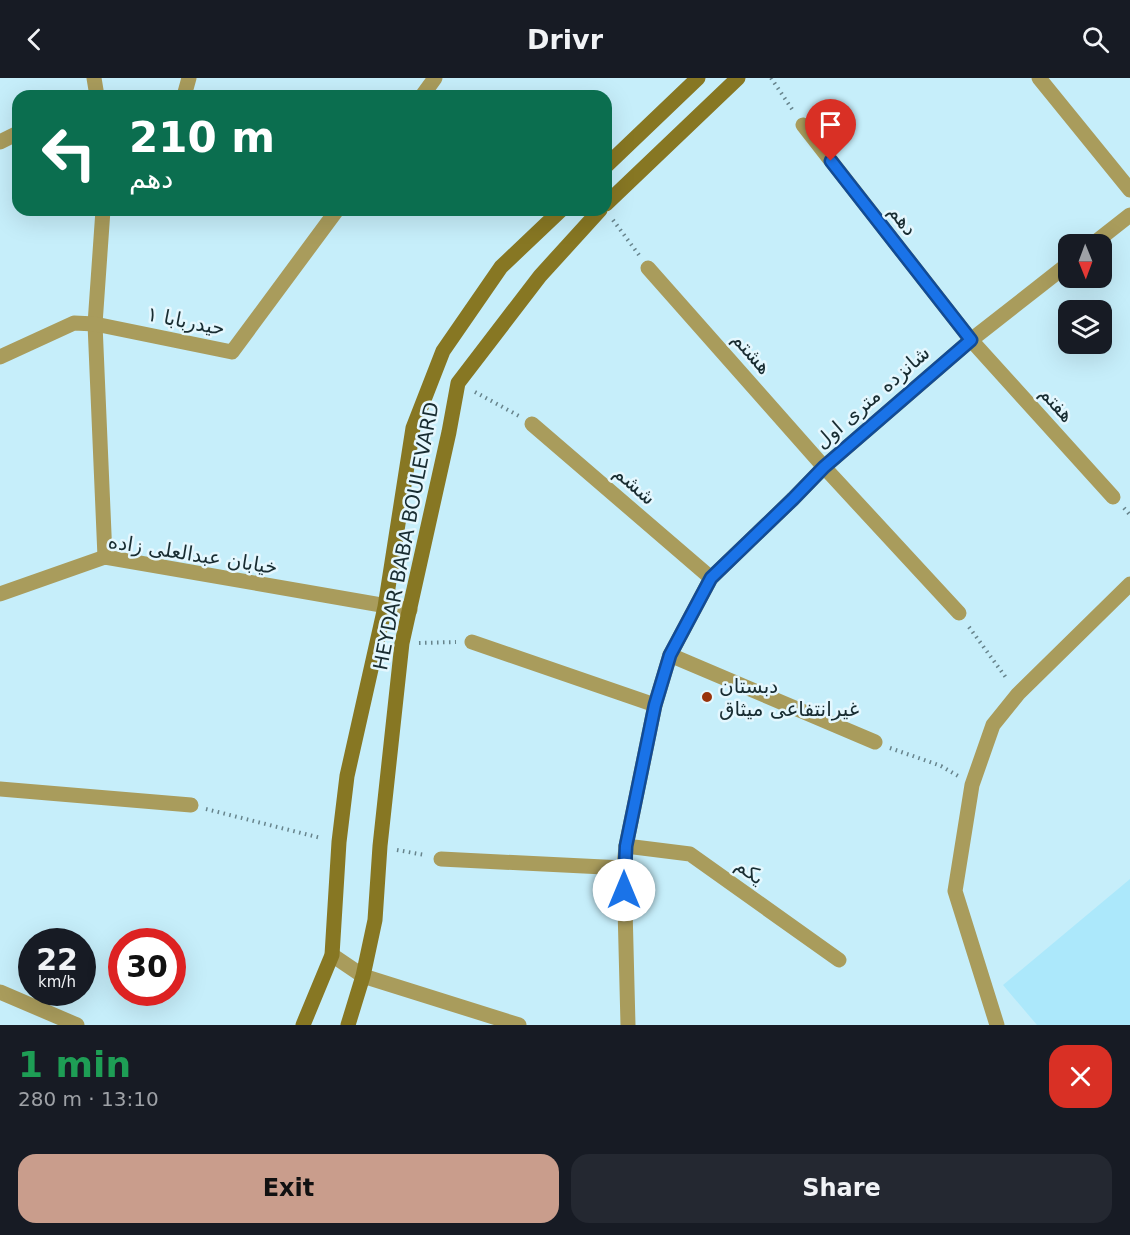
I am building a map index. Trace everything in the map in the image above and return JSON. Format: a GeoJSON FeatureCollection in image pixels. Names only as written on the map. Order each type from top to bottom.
{"type":"FeatureCollection","features":[{"type":"Feature","properties":{"kind":"street"},"geometry":{"type":"LineString","coordinates":[[612,160],[698,78]]}},
{"type":"Feature","properties":{"kind":"street"},"geometry":{"type":"LineString","coordinates":[[612,198],[738,78]]}},
{"type":"Feature","properties":{"kind":"street"},"geometry":{"type":"LineString","coordinates":[[1039,78],[1130,190]]}},
{"type":"Feature","properties":{"kind":"street","name":"دهم"},"geometry":{"type":"LineString","coordinates":[[803,125],[971,340]]}},
{"type":"Feature","properties":{"kind":"street"},"geometry":{"type":"LineString","coordinates":[[1106,234],[1130,215]]}},
{"type":"Feature","properties":{"kind":"street"},"geometry":{"type":"LineString","coordinates":[[103,216],[95,324],[105,557]]}},
{"type":"Feature","properties":{"kind":"street","name":"حیدربابا ۱"},"geometry":{"type":"LineString","coordinates":[[0,357],[74,323],[95,324],[232,352],[333,216]]}},
{"type":"Feature","properties":{"kind":"street","name":"HEYDAR BABA BOULEVARD"},"geometry":{"type":"LineString","coordinates":[[303,1025],[332,955],[339,842],[347,776],[385,607],[413,428],[443,351],[501,267],[555,216]]}},
{"type":"Feature","properties":{"kind":"street","name":"HEYDAR BABA BOULEVARD"},"geometry":{"type":"LineString","coordinates":[[348,1025],[363,976],[375,920],[380,846],[402,643],[458,383],[540,276],[606,216]]}},
{"type":"Feature","properties":{"kind":"street","name":"هشتم"},"geometry":{"type":"LineString","coordinates":[[648,268],[824,467],[959,613]]}},
{"type":"Feature","properties":{"kind":"street","name":"شانزده متری اول"},"geometry":{"type":"LineString","coordinates":[[628,1025],[624,868],[626,846],[655,705],[670,655],[711,578],[824,467],[971,340],[1058,272]]}},
{"type":"Feature","properties":{"kind":"street","name":"هفتم"},"geometry":{"type":"LineString","coordinates":[[971,340],[1113,497]]}},
{"type":"Feature","properties":{"kind":"street","name":"ششم"},"geometry":{"type":"LineString","coordinates":[[532,424],[711,578]]}},
{"type":"Feature","properties":{"kind":"street","name":"خیابان عبدالعلی زاده"},"geometry":{"type":"LineString","coordinates":[[0,594],[105,557],[410,610]]}},
{"type":"Feature","properties":{"kind":"street"},"geometry":{"type":"LineString","coordinates":[[997,1025],[955,891],[972,785],[993,725],[1018,694],[1130,584]]}},
{"type":"Feature","properties":{"kind":"street"},"geometry":{"type":"LineString","coordinates":[[472,642],[655,705]]}},
{"type":"Feature","properties":{"kind":"street"},"geometry":{"type":"LineString","coordinates":[[670,655],[875,742]]}},
{"type":"Feature","properties":{"kind":"street"},"geometry":{"type":"LineString","coordinates":[[0,789],[191,805]]}},
{"type":"Feature","properties":{"kind":"street","name":"یکم"},"geometry":{"type":"LineString","coordinates":[[626,846],[690,854],[839,960]]}},
{"type":"Feature","properties":{"kind":"street"},"geometry":{"type":"LineString","coordinates":[[441,859],[624,868]]}},
{"type":"Feature","properties":{"kind":"street"},"geometry":{"type":"LineString","coordinates":[[332,955],[363,976],[519,1025]]}},
{"type":"Feature","properties":{"kind":"street"},"geometry":{"type":"LineString","coordinates":[[0,992],[77,1025]]}},
{"type":"Feature","properties":{"kind":"path"},"geometry":{"type":"LineString","coordinates":[[771,78],[803,125]]}},
{"type":"Feature","properties":{"kind":"path"},"geometry":{"type":"LineString","coordinates":[[608,216],[648,268]]}},
{"type":"Feature","properties":{"kind":"path"},"geometry":{"type":"LineString","coordinates":[[458,383],[532,424]]}},
{"type":"Feature","properties":{"kind":"path"},"geometry":{"type":"LineString","coordinates":[[959,613],[1018,694]]}},
{"type":"Feature","properties":{"kind":"path"},"geometry":{"type":"LineString","coordinates":[[402,643],[472,642]]}},
{"type":"Feature","properties":{"kind":"path"},"geometry":{"type":"LineString","coordinates":[[875,742],[941,766],[972,785]]}},
{"type":"Feature","properties":{"kind":"path"},"geometry":{"type":"LineString","coordinates":[[191,805],[339,842]]}},
{"type":"Feature","properties":{"kind":"path"},"geometry":{"type":"LineString","coordinates":[[380,846],[441,859]]}},
{"type":"Feature","properties":{"kind":"shaded area"},"geometry":{"type":"Polygon","coordinates":[[[1130,879],[1130,1025],[1037,1025],[1003,985],[1130,879]]]}},
{"type":"Feature","properties":{"kind":"place","name":"دبستان غیرانتفاعی میثاق"},"geometry":{"type":"Point","coordinates":[707,697]}},
{"type":"Feature","properties":{"kind":"route"},"geometry":{"type":"LineString","coordinates":[[624,890],[626,846],[655,705],[670,655],[711,578],[824,467],[971,340],[831,161]]}}]}
